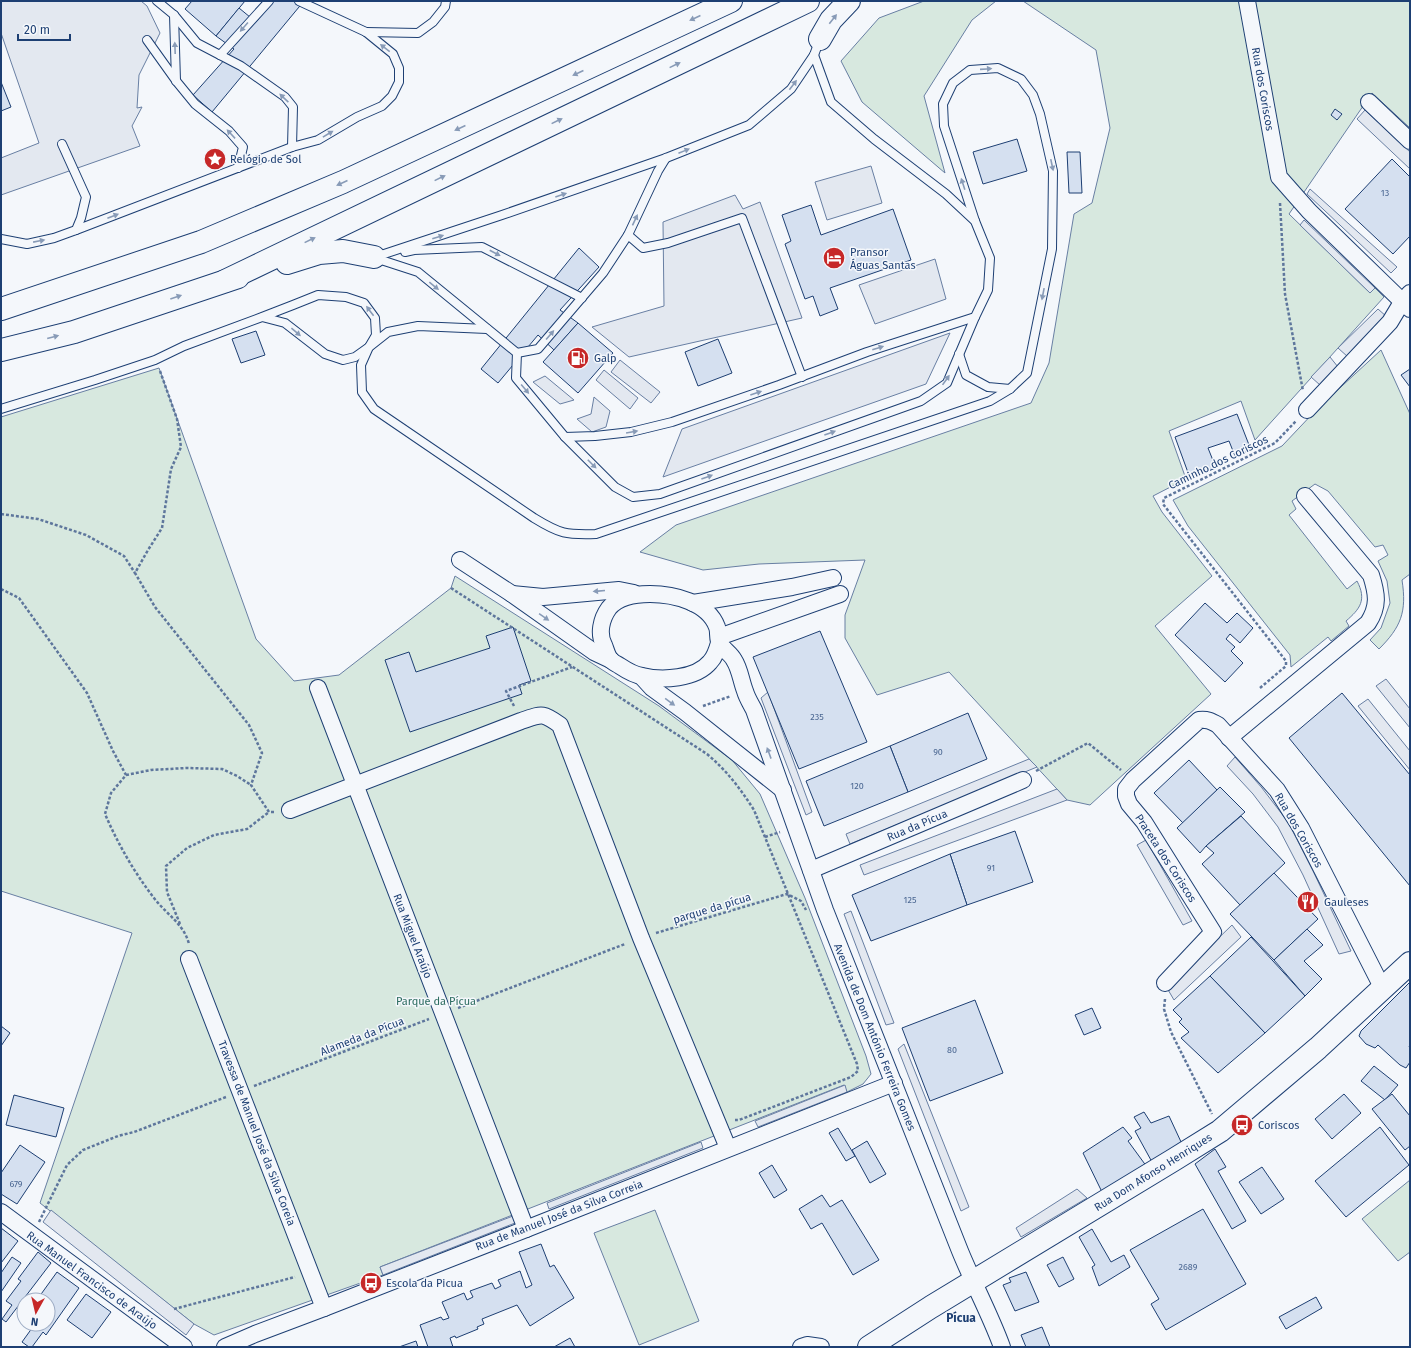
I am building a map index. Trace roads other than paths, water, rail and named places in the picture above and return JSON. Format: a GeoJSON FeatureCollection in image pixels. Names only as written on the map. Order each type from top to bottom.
{"type":"FeatureCollection","features":[{"type":"Feature","properties":{"kind":"main road"},"geometry":{"type":"LineString","coordinates":[[1,309],[201,242],[343,182],[731,1]]}},
{"type":"Feature","properties":{"kind":"main road"},"geometry":{"type":"LineString","coordinates":[[224,280],[808,1]]}},
{"type":"Feature","properties":{"kind":"main road"},"geometry":{"type":"LineString","coordinates":[[817,47],[831,20],[849,1]]}},
{"type":"Feature","properties":{"kind":"main road"},"geometry":{"type":"LineString","coordinates":[[1,350],[74,332],[224,280],[319,253],[343,251],[374,258]]}},
{"type":"Feature","properties":{"kind":"main road"},"geometry":{"type":"LineString","coordinates":[[1,303],[38,297]]}},
{"type":"Feature","properties":{"kind":"main road","name":"Rua Dom Afonso Henriques"},"geometry":{"type":"LineString","coordinates":[[869,1347],[972,1282],[1220,1131],[1318,1048],[1410,963]]}},
{"type":"Feature","properties":{"kind":"street","name":"Rua dos Coriscos"},"geometry":{"type":"LineString","coordinates":[[1247,1],[1279,178],[1309,210],[1408,301]]}},
{"type":"Feature","properties":{"kind":"street"},"geometry":{"type":"LineString","coordinates":[[1369,102],[1410,141]]}},
{"type":"Feature","properties":{"kind":"street"},"geometry":{"type":"LineString","coordinates":[[1307,410],[1408,301]]}},
{"type":"Feature","properties":{"kind":"street"},"geometry":{"type":"LineString","coordinates":[[1230,738],[1368,623],[1374,614],[1376,602],[1374,587],[1370,575],[1305,496]]}},
{"type":"Feature","properties":{"kind":"street","name":"Avenida de Dom António Ferreira Gomes"},"geometry":{"type":"LineString","coordinates":[[460,560],[512,594],[594,652],[641,676],[664,678],[678,677],[697,672],[710,663],[716,654],[718,640],[717,626],[711,617],[700,606],[681,598],[663,594],[638,594],[619,590],[543,597],[512,594]]}},
{"type":"Feature","properties":{"kind":"street"},"geometry":{"type":"LineString","coordinates":[[694,603],[792,587],[833,578]]}},
{"type":"Feature","properties":{"kind":"street","name":"Avenida de Dom António Ferreira Gomes"},"geometry":{"type":"LineString","coordinates":[[611,660],[600,638],[604,619],[609,608],[621,598],[638,594]]}},
{"type":"Feature","properties":{"kind":"street"},"geometry":{"type":"LineString","coordinates":[[718,640],[840,594]]}},
{"type":"Feature","properties":{"kind":"street","name":"Avenida de Dom António Ferreira Gomes"},"geometry":{"type":"LineString","coordinates":[[718,640],[734,659],[783,790],[810,870],[972,1282],[994,1325],[1002,1347]]}},
{"type":"Feature","properties":{"kind":"street","name":"Avenida de Dom António Ferreira Gomes"},"geometry":{"type":"LineString","coordinates":[[641,676],[652,688],[685,712],[783,790]]}},
{"type":"Feature","properties":{"kind":"street","name":"Rua Miguel Araújo"},"geometry":{"type":"LineString","coordinates":[[318,688],[354,785],[526,1229]]}},
{"type":"Feature","properties":{"kind":"street"},"geometry":{"type":"LineString","coordinates":[[290,810],[539,715],[547,716],[560,725],[641,938],[728,1148]]}},
{"type":"Feature","properties":{"kind":"street","name":"Rua dos Coriscos"},"geometry":{"type":"LineString","coordinates":[[1180,737],[1199,720],[1210,720],[1218,725],[1276,790],[1300,828],[1383,989]]}},
{"type":"Feature","properties":{"kind":"street","name":"Praceta dos Coriscos"},"geometry":{"type":"LineString","coordinates":[[1165,983],[1213,932],[1144,822],[1129,804],[1126,796],[1126,789],[1133,780],[1180,737]]}},
{"type":"Feature","properties":{"kind":"street","name":"Rua da Pícua"},"geometry":{"type":"LineString","coordinates":[[810,870],[1023,780]]}},
{"type":"Feature","properties":{"kind":"street","name":"Travessa de Manuel José da Silva Coreia"},"geometry":{"type":"LineString","coordinates":[[190,958],[240,1092],[324,1308]]}},
{"type":"Feature","properties":{"kind":"street","name":"Rua de Manuel José da Silva Correia"},"geometry":{"type":"LineString","coordinates":[[225,1347],[894,1083]]}},
{"type":"Feature","properties":{"kind":"street","name":"Rua Manuel Francisco de Araújo"},"geometry":{"type":"LineString","coordinates":[[1,1212],[184,1347]]}},
{"type":"Feature","properties":{"kind":"street"},"geometry":{"type":"LineString","coordinates":[[801,1347],[807,1345],[821,1347]]}},
{"type":"Feature","properties":{"kind":"lane"},"geometry":{"type":"LineString","coordinates":[[157,1],[174,15],[197,43],[241,66],[285,97],[293,107],[292,147]]}},
{"type":"Feature","properties":{"kind":"lane"},"geometry":{"type":"LineString","coordinates":[[220,55],[269,1]]}},
{"type":"Feature","properties":{"kind":"lane"},"geometry":{"type":"LineString","coordinates":[[1,239],[27,244],[54,238],[292,147],[318,140],[357,117],[382,106],[392,96],[399,82],[399,68],[393,54],[366,32],[299,1]]}},
{"type":"Feature","properties":{"kind":"lane"},"geometry":{"type":"LineString","coordinates":[[366,32],[418,33],[433,22],[445,6],[446,1]]}},
{"type":"Feature","properties":{"kind":"lane"},"geometry":{"type":"LineString","coordinates":[[174,15],[176,82]]}},
{"type":"Feature","properties":{"kind":"lane"},"geometry":{"type":"LineString","coordinates":[[147,40],[176,82],[194,104],[229,131],[243,147],[238,168]]}},
{"type":"Feature","properties":{"kind":"lane"},"geometry":{"type":"LineString","coordinates":[[374,258],[666,158],[749,125],[790,90],[817,47]]}},
{"type":"Feature","properties":{"kind":"lane"},"geometry":{"type":"LineString","coordinates":[[817,47],[831,102],[874,139],[946,194],[975,221]]}},
{"type":"Feature","properties":{"kind":"lane"},"geometry":{"type":"LineString","coordinates":[[1,409],[155,360],[184,346],[318,295],[346,297],[364,303],[375,318],[376,335],[361,365],[362,392],[374,409],[554,531],[571,535],[596,534],[990,401],[1010,389],[1027,373],[1052,248],[1053,170],[1040,114],[1033,95],[1021,79],[998,68],[970,70],[953,83],[943,104],[944,126],[975,221],[990,258],[988,290],[947,383],[921,401],[660,494],[633,497],[615,487],[565,437],[516,378],[517,353]]}},
{"type":"Feature","properties":{"kind":"lane"},"geometry":{"type":"LineString","coordinates":[[62,144],[86,197],[81,218],[76,230]]}},
{"type":"Feature","properties":{"kind":"lane"},"geometry":{"type":"LineString","coordinates":[[374,258],[418,272],[517,353],[538,349],[602,273],[628,236],[658,171],[666,158]]}},
{"type":"Feature","properties":{"kind":"lane"},"geometry":{"type":"LineString","coordinates":[[628,236],[642,248],[668,243],[742,218],[802,377]]}},
{"type":"Feature","properties":{"kind":"lane"},"geometry":{"type":"LineString","coordinates":[[374,258],[414,250],[482,247],[582,298]]}},
{"type":"Feature","properties":{"kind":"lane"},"geometry":{"type":"LineString","coordinates":[[262,317],[285,322],[325,354],[343,360],[355,357],[388,332],[418,326],[487,329]]}},
{"type":"Feature","properties":{"kind":"lane"},"geometry":{"type":"LineString","coordinates":[[565,437],[595,436],[631,432],[672,422],[802,377],[867,352],[975,317]]}},
{"type":"Feature","properties":{"kind":"lane"},"geometry":{"type":"LineString","coordinates":[[959,354],[966,375],[988,387],[1010,389]]}},
{"type":"Feature","properties":{"kind":"place","name":"Relógio de Sol"},"geometry":{"type":"Point","coordinates":[215,159]}},
{"type":"Feature","properties":{"kind":"place","name":"Pransor Águas Santas"},"geometry":{"type":"Point","coordinates":[834,258]}},
{"type":"Feature","properties":{"kind":"place","name":"Galp"},"geometry":{"type":"Point","coordinates":[578,358]}},
{"type":"Feature","properties":{"kind":"place","name":"Gauleses"},"geometry":{"type":"Point","coordinates":[1308,902]}},
{"type":"Feature","properties":{"kind":"place","name":"Coriscos"},"geometry":{"type":"Point","coordinates":[1242,1125]}},
{"type":"Feature","properties":{"kind":"place","name":"Escola da Picua"},"geometry":{"type":"Point","coordinates":[371,1283]}},
{"type":"Feature","properties":{"kind":"district","name":"Pícua"},"geometry":{"type":"Point","coordinates":[961,1318]}},
{"type":"Feature","properties":{"kind":"park label","name":"Parque da Pícua"},"geometry":{"type":"Point","coordinates":[436,1001]}}]}
